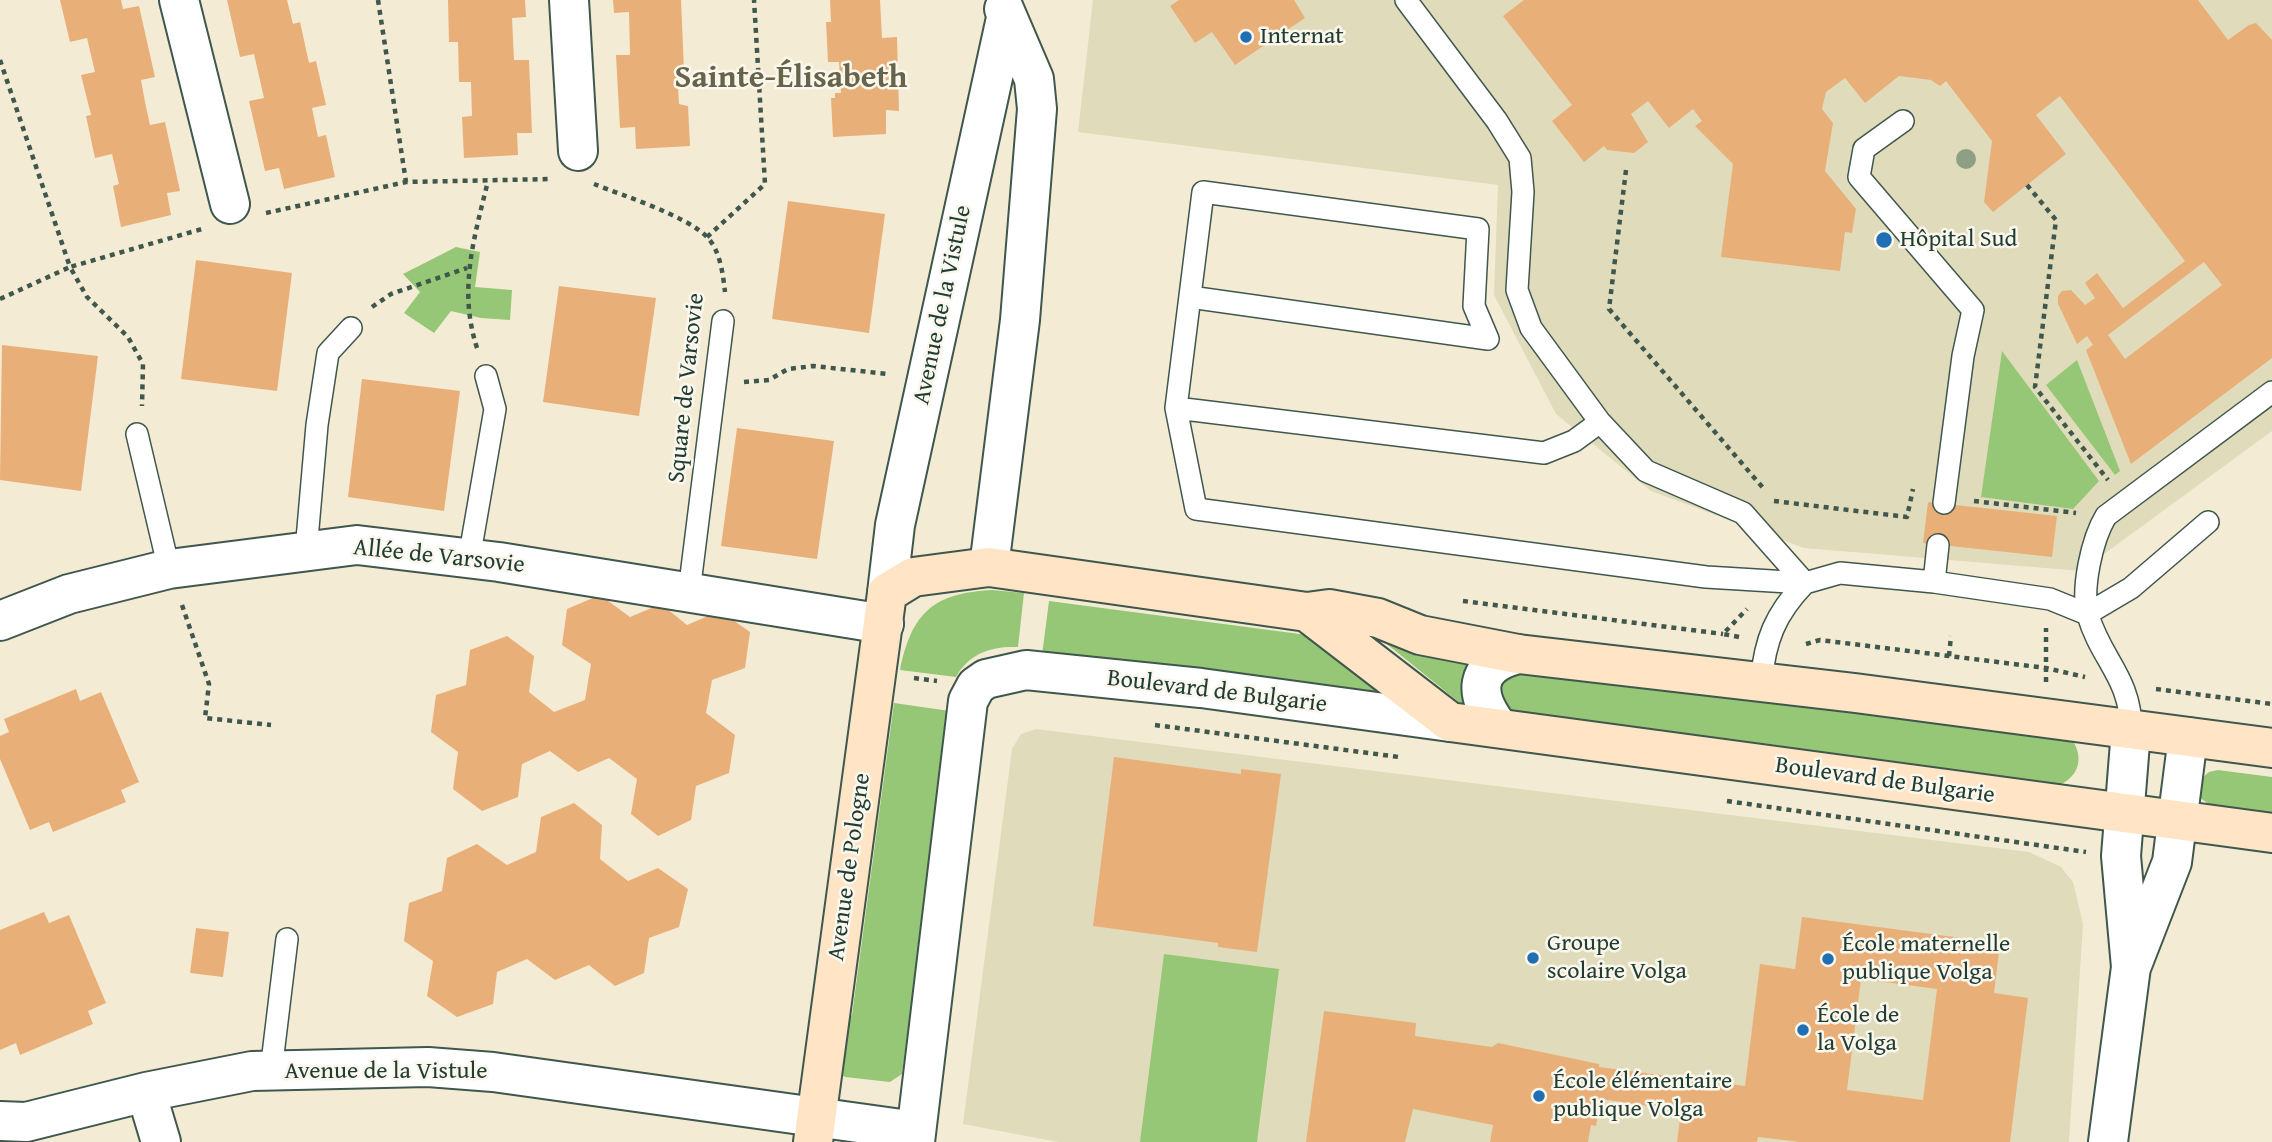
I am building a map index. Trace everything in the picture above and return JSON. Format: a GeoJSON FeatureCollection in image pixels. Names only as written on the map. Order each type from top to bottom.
{"type":"FeatureCollection","features":[{"type":"Feature","properties":{"kind":"street"},"geometry":{"type":"LineString","coordinates":[[179,0],[232,212]]}},
{"type":"Feature","properties":{"kind":"street"},"geometry":{"type":"LineString","coordinates":[[569,0],[571,170]]}},
{"type":"Feature","properties":{"kind":"street","name":"Avenue de la Vistule"},"geometry":{"type":"LineString","coordinates":[[886,608],[895,525],[928,380],[1004,9]]}},
{"type":"Feature","properties":{"kind":"street","name":"Avenue de la Vistule"},"geometry":{"type":"LineString","coordinates":[[989,567],[1020,320],[1036,148],[1034,79],[1004,9]]}},
{"type":"Feature","properties":{"kind":"street","name":"Allée de Varsovie"},"geometry":{"type":"LineString","coordinates":[[0,621],[69,594],[169,569],[356,545],[689,592],[886,608]]}},
{"type":"Feature","properties":{"kind":"street"},"geometry":{"type":"LineString","coordinates":[[886,608],[913,577],[989,567],[1307,612],[1329,609],[1377,618],[1420,635],[1518,654],[1761,682],[2272,748]]}},
{"type":"Feature","properties":{"kind":"street","name":"Avenue de Pologne"},"geometry":{"type":"LineString","coordinates":[[814,1129],[886,608]]}},
{"type":"Feature","properties":{"kind":"street"},"geometry":{"type":"LineString","coordinates":[[1307,612],[1450,722]]}},
{"type":"Feature","properties":{"kind":"street"},"geometry":{"type":"LineString","coordinates":[[1499,727],[1481,699],[1482,684],[1486,673],[1497,660],[1518,654]]}},
{"type":"Feature","properties":{"kind":"street","name":"Boulevard de Bulgarie"},"geometry":{"type":"LineString","coordinates":[[981,682],[1026,670],[1201,688],[2272,834]]}},
{"type":"Feature","properties":{"kind":"street"},"geometry":{"type":"LineString","coordinates":[[916,1136],[968,701],[981,682]]}},
{"type":"Feature","properties":{"kind":"street"},"geometry":{"type":"LineString","coordinates":[[2108,1142],[2131,967],[2121,856],[2131,730]]}},
{"type":"Feature","properties":{"kind":"street"},"geometry":{"type":"LineString","coordinates":[[2131,967],[2172,862],[2188,737]]}},
{"type":"Feature","properties":{"kind":"street","name":"Avenue de la Vistule"},"geometry":{"type":"LineString","coordinates":[[0,1121],[26,1122],[146,1092],[251,1071],[428,1067],[493,1072],[814,1129],[916,1136]]}},
{"type":"Feature","properties":{"kind":"street"},"geometry":{"type":"LineString","coordinates":[[146,1092],[161,1142]]}},
{"type":"Feature","properties":{"kind":"lane"},"geometry":{"type":"LineString","coordinates":[[1406,0],[1497,121],[1520,158],[1523,192],[1517,290],[1531,328],[1600,422],[1646,471],[1743,513],[1805,583]]}},
{"type":"Feature","properties":{"kind":"lane"},"geometry":{"type":"LineString","coordinates":[[1903,121],[1864,149],[1859,177],[1973,310],[1963,356],[1944,503]]}},
{"type":"Feature","properties":{"kind":"lane"},"geometry":{"type":"LineString","coordinates":[[1190,297],[1488,339],[1474,306],[1478,229],[1203,192],[1176,408],[1196,509],[1706,577],[1805,583],[1840,573],[1934,582],[2050,599],[2088,614]]}},
{"type":"Feature","properties":{"kind":"lane","name":"Square de Varsovie"},"geometry":{"type":"LineString","coordinates":[[689,592],[723,321]]}},
{"type":"Feature","properties":{"kind":"lane"},"geometry":{"type":"LineString","coordinates":[[306,551],[317,425],[328,353],[351,328]]}},
{"type":"Feature","properties":{"kind":"lane"},"geometry":{"type":"LineString","coordinates":[[469,559],[495,409],[486,376]]}},
{"type":"Feature","properties":{"kind":"lane"},"geometry":{"type":"LineString","coordinates":[[2131,730],[2131,706],[2124,685],[2088,614],[2088,574],[2096,531],[2106,516],[2272,392]]}},
{"type":"Feature","properties":{"kind":"lane"},"geometry":{"type":"LineString","coordinates":[[1176,408],[1544,453],[1574,441],[1600,422]]}},
{"type":"Feature","properties":{"kind":"lane"},"geometry":{"type":"LineString","coordinates":[[137,435],[169,569]]}},
{"type":"Feature","properties":{"kind":"lane"},"geometry":{"type":"LineString","coordinates":[[2088,614],[2131,588],[2208,522]]}},
{"type":"Feature","properties":{"kind":"lane"},"geometry":{"type":"LineString","coordinates":[[1934,582],[1938,545]]}},
{"type":"Feature","properties":{"kind":"lane"},"geometry":{"type":"LineString","coordinates":[[1761,682],[1768,640],[1784,604],[1805,583]]}},
{"type":"Feature","properties":{"kind":"lane"},"geometry":{"type":"LineString","coordinates":[[271,1071],[287,939]]}},
{"type":"Feature","properties":{"kind":"path"},"geometry":{"type":"LineString","coordinates":[[378,0],[405,182]]}},
{"type":"Feature","properties":{"kind":"path"},"geometry":{"type":"LineString","coordinates":[[0,299],[70,267],[232,212],[405,182],[488,181],[571,170],[671,215],[707,237],[765,184],[754,0]]}},
{"type":"Feature","properties":{"kind":"path"},"geometry":{"type":"LineString","coordinates":[[0,60],[70,267],[87,297],[128,337],[143,364],[137,435]]}},
{"type":"Feature","properties":{"kind":"path"},"geometry":{"type":"LineString","coordinates":[[1626,170],[1609,309],[1775,502],[1907,517],[1914,481]]}},
{"type":"Feature","properties":{"kind":"path"},"geometry":{"type":"LineString","coordinates":[[486,376],[471,330],[467,268],[488,181]]}},
{"type":"Feature","properties":{"kind":"path"},"geometry":{"type":"LineString","coordinates":[[2027,185],[2056,219],[2035,387],[2109,481]]}},
{"type":"Feature","properties":{"kind":"path","name":"Square de Varsovie"},"geometry":{"type":"LineString","coordinates":[[707,237],[722,268],[726,293],[723,321]]}},
{"type":"Feature","properties":{"kind":"path"},"geometry":{"type":"LineString","coordinates":[[351,328],[360,315],[391,294],[467,268]]}},
{"type":"Feature","properties":{"kind":"path"},"geometry":{"type":"LineString","coordinates":[[715,383],[769,380],[788,369],[813,366],[928,380]]}},
{"type":"Feature","properties":{"kind":"path"},"geometry":{"type":"LineString","coordinates":[[1974,493],[1974,501],[2072,513]]}},
{"type":"Feature","properties":{"kind":"path"},"geometry":{"type":"LineString","coordinates":[[169,569],[209,684],[205,718],[271,725]]}},
{"type":"Feature","properties":{"kind":"path"},"geometry":{"type":"LineString","coordinates":[[1739,637],[1723,634],[1751,604]]}},
{"type":"Feature","properties":{"kind":"path"},"geometry":{"type":"LineString","coordinates":[[1949,656],[1951,636]]}},
{"type":"Feature","properties":{"kind":"path"},"geometry":{"type":"LineString","coordinates":[[1806,644],[1819,639],[2046,668],[2124,685],[2272,704]]}},
{"type":"Feature","properties":{"kind":"path"},"geometry":{"type":"LineString","coordinates":[[877,673],[981,682]]}},
{"type":"Feature","properties":{"kind":"path"},"geometry":{"type":"LineString","coordinates":[[1143,723],[1406,758]]}},
{"type":"Feature","properties":{"kind":"path"},"geometry":{"type":"LineString","coordinates":[[1724,801],[2121,856]]}},
{"type":"Feature","properties":{"kind":"shaded area","name":"Hôpital Sud"},"geometry":{"type":"Polygon","coordinates":[[[1093,0],[2272,0],[2272,431],[2081,571],[1804,548],[1651,491],[1556,414],[1494,295],[1498,185],[1078,132],[1093,0]]]}},
{"type":"Feature","properties":{"kind":"shaded area","name":"Groupe scolaire Volga"},"geometry":{"type":"Polygon","coordinates":[[[1036,729],[2029,852],[2061,867],[2073,882],[2083,924],[2069,1142],[1058,1142],[963,1124],[1012,749],[1021,734],[1036,729]]]}},
{"type":"Feature","properties":{"kind":"green space"},"geometry":{"type":"Polygon","coordinates":[[[456,247],[480,252],[475,287],[512,290],[510,320],[481,318],[451,311],[434,333],[404,313],[420,292],[403,274],[456,247]]]}},
{"type":"Feature","properties":{"kind":"green space"},"geometry":{"type":"Polygon","coordinates":[[[2002,351],[2099,481],[2073,509],[1981,497],[2002,351]]]}},
{"type":"Feature","properties":{"kind":"green space"},"geometry":{"type":"Polygon","coordinates":[[[2077,360],[2120,471],[2115,475],[2046,385],[2077,360]]]}},
{"type":"Feature","properties":{"kind":"green space"},"geometry":{"type":"Polygon","coordinates":[[[992,590],[1024,593],[1018,647],[999,648],[982,653],[968,662],[956,677],[900,670],[911,633],[929,609],[955,595],[992,590]]]}},
{"type":"Feature","properties":{"kind":"green space"},"geometry":{"type":"Polygon","coordinates":[[[1049,601],[1330,638],[1395,701],[1042,655],[1049,601]]]}},
{"type":"Feature","properties":{"kind":"green space"},"geometry":{"type":"Polygon","coordinates":[[[1378,637],[1481,660],[1470,711],[1378,637]]]}},
{"type":"Feature","properties":{"kind":"green space"},"geometry":{"type":"Polygon","coordinates":[[[1510,665],[2073,741],[2077,748],[2077,768],[2069,779],[2055,787],[1508,716],[1495,683],[1510,665]]]}},
{"type":"Feature","properties":{"kind":"green space"},"geometry":{"type":"Polygon","coordinates":[[[894,703],[950,711],[902,1074],[890,1082],[845,1077],[839,1073],[843,1023],[852,1015],[894,703]]]}},
{"type":"Feature","properties":{"kind":"green space"},"geometry":{"type":"Polygon","coordinates":[[[2218,770],[2272,777],[2272,816],[2214,808],[2199,797],[2202,778],[2209,772],[2218,770]]]}},
{"type":"Feature","properties":{"kind":"green space"},"geometry":{"type":"Polygon","coordinates":[[[1164,954],[1279,969],[1257,1142],[1140,1142],[1164,954]]]}},
{"type":"Feature","properties":{"kind":"building"},"geometry":{"type":"Polygon","coordinates":[[[60,0],[121,0],[123,9],[139,6],[155,77],[141,80],[150,125],[165,122],[180,191],[167,193],[171,215],[121,227],[113,186],[119,184],[112,154],[95,158],[86,116],[91,115],[81,75],[95,72],[87,38],[70,42],[60,0]]]}},
{"type":"Feature","properties":{"kind":"building"},"geometry":{"type":"Polygon","coordinates":[[[227,0],[287,0],[293,24],[300,22],[309,63],[316,61],[326,105],[312,108],[318,137],[326,135],[335,177],[284,189],[279,168],[265,171],[249,101],[264,98],[254,54],[240,57],[227,0]]]}},
{"type":"Feature","properties":{"kind":"building"},"geometry":{"type":"Polygon","coordinates":[[[448,0],[525,0],[526,17],[512,18],[514,60],[529,60],[532,133],[517,133],[518,155],[464,158],[462,117],[472,116],[471,82],[459,82],[458,42],[449,42],[448,0]]]}},
{"type":"Feature","properties":{"kind":"building"},"geometry":{"type":"Polygon","coordinates":[[[613,0],[681,0],[684,70],[677,70],[679,104],[688,106],[690,146],[636,149],[635,127],[620,128],[616,55],[630,55],[629,12],[614,13],[613,0]]]}},
{"type":"Feature","properties":{"kind":"building"},"geometry":{"type":"Polygon","coordinates":[[[830,0],[880,0],[882,38],[897,37],[899,111],[886,110],[886,134],[833,137],[831,98],[835,98],[835,93],[841,93],[839,62],[828,62],[826,22],[831,22],[830,0]]]}},
{"type":"Feature","properties":{"kind":"building","name":"Internat"},"geometry":{"type":"Polygon","coordinates":[[[1179,0],[1294,0],[1305,18],[1235,65],[1212,32],[1195,43],[1170,6],[1179,0]]]}},
{"type":"Feature","properties":{"kind":"building"},"geometry":{"type":"Polygon","coordinates":[[[1524,0],[2198,0],[2228,40],[2256,23],[2272,40],[2272,358],[2131,464],[2086,350],[2093,345],[2087,336],[2077,344],[2058,304],[2058,296],[2062,291],[2071,290],[2085,305],[2095,298],[2085,283],[2097,273],[2123,308],[2185,261],[2060,96],[2036,115],[2066,154],[1993,212],[1984,202],[1992,141],[1946,81],[1940,86],[1931,80],[1899,76],[1865,103],[1845,78],[1826,92],[1822,109],[1833,123],[1825,171],[1856,209],[1852,233],[1845,232],[1840,271],[1721,257],[1733,164],[1695,126],[1702,121],[1693,109],[1669,128],[1648,101],[1631,114],[1648,142],[1634,153],[1607,150],[1604,146],[1584,162],[1552,121],[1572,105],[1503,16],[1524,0]],[[2204,262],[2108,335],[2125,359],[2222,285],[2204,262]]]}},
{"type":"Feature","properties":{"kind":"building"},"geometry":{"type":"Polygon","coordinates":[[[788,201],[885,214],[869,333],[772,319],[788,201]]]}},
{"type":"Feature","properties":{"kind":"building"},"geometry":{"type":"Polygon","coordinates":[[[196,260],[292,273],[277,391],[181,379],[196,260]]]}},
{"type":"Feature","properties":{"kind":"building"},"geometry":{"type":"Polygon","coordinates":[[[559,286],[656,298],[639,416],[543,402],[559,286]]]}},
{"type":"Feature","properties":{"kind":"building"},"geometry":{"type":"Polygon","coordinates":[[[2,345],[98,356],[81,491],[0,480],[2,345]]]}},
{"type":"Feature","properties":{"kind":"building"},"geometry":{"type":"Polygon","coordinates":[[[362,379],[460,391],[444,511],[348,497],[362,379]]]}},
{"type":"Feature","properties":{"kind":"building"},"geometry":{"type":"Polygon","coordinates":[[[737,428],[834,441],[817,559],[721,546],[737,428]]]}},
{"type":"Feature","properties":{"kind":"building"},"geometry":{"type":"Polygon","coordinates":[[[1928,502],[2057,516],[2052,557],[1923,543],[1928,502]]]}},
{"type":"Feature","properties":{"kind":"building"},"geometry":{"type":"Polygon","coordinates":[[[600,595],[630,617],[661,604],[687,625],[720,611],[750,632],[745,668],[712,680],[706,713],[735,735],[729,773],[696,786],[691,820],[658,836],[631,814],[637,779],[609,758],[578,772],[550,751],[522,764],[518,797],[482,811],[453,789],[458,752],[431,732],[436,695],[466,685],[470,650],[507,636],[534,656],[529,692],[554,712],[585,700],[591,664],[562,645],[567,609],[600,595]]]}},
{"type":"Feature","properties":{"kind":"building"},"geometry":{"type":"Polygon","coordinates":[[[76,689],[80,701],[101,692],[139,782],[121,790],[126,802],[53,832],[49,822],[30,830],[0,759],[0,736],[9,732],[4,719],[76,689]]]}},
{"type":"Feature","properties":{"kind":"building"},"geometry":{"type":"Polygon","coordinates":[[[1114,757],[1241,774],[1241,769],[1281,774],[1257,952],[1218,947],[1218,943],[1093,926],[1114,757]]]}},
{"type":"Feature","properties":{"kind":"building"},"geometry":{"type":"Polygon","coordinates":[[[574,803],[602,825],[600,859],[628,881],[658,868],[688,889],[679,927],[649,938],[644,973],[615,986],[589,965],[555,980],[527,959],[497,972],[493,1004],[457,1017],[427,996],[433,961],[404,941],[409,903],[442,891],[447,858],[477,844],[507,865],[536,852],[541,817],[574,803]]]}},
{"type":"Feature","properties":{"kind":"building"},"geometry":{"type":"Polygon","coordinates":[[[44,912],[49,923],[69,915],[106,1003],[88,1011],[93,1024],[20,1055],[16,1043],[0,1050],[0,930],[44,912]]]}},
{"type":"Feature","properties":{"kind":"building","name":"École de la Volga"},"geometry":{"type":"Polygon","coordinates":[[[1802,917],[2000,943],[1994,993],[2028,998],[2010,1142],[1801,1142],[1758,1137],[1757,1142],[1677,1142],[1681,1111],[1595,1098],[1594,1104],[1600,1105],[1596,1126],[1591,1125],[1588,1142],[1490,1142],[1493,1125],[1413,1109],[1405,1142],[1306,1142],[1324,1011],[1416,1023],[1415,1036],[1492,1047],[1498,1043],[1599,1064],[1599,1067],[1745,1086],[1760,964],[1795,969],[1802,917]],[[1861,979],[1847,1090],[1923,1100],[1937,989],[1861,979]]]}},
{"type":"Feature","properties":{"kind":"building"},"geometry":{"type":"Polygon","coordinates":[[[196,928],[229,932],[223,977],[190,973],[196,928]]]}},
{"type":"Feature","properties":{"kind":"place","name":"Internat"},"geometry":{"type":"Point","coordinates":[1246,37]}},
{"type":"Feature","properties":{"kind":"place","name":"Hôpital Sud"},"geometry":{"type":"Point","coordinates":[1884,240]}},
{"type":"Feature","properties":{"kind":"place","name":"Groupe scolaire Volga"},"geometry":{"type":"Point","coordinates":[1533,958]}},
{"type":"Feature","properties":{"kind":"place","name":"École maternelle publique Volga"},"geometry":{"type":"Point","coordinates":[1828,959]}},
{"type":"Feature","properties":{"kind":"place","name":"École de la Volga"},"geometry":{"type":"Point","coordinates":[1803,1030]}},
{"type":"Feature","properties":{"kind":"place","name":"École élémentaire publique Volga"},"geometry":{"type":"Point","coordinates":[1539,1096]}},
{"type":"Feature","properties":{"kind":"district","name":"Sainte-Élisabeth"},"geometry":{"type":"Point","coordinates":[791,79]}}]}
